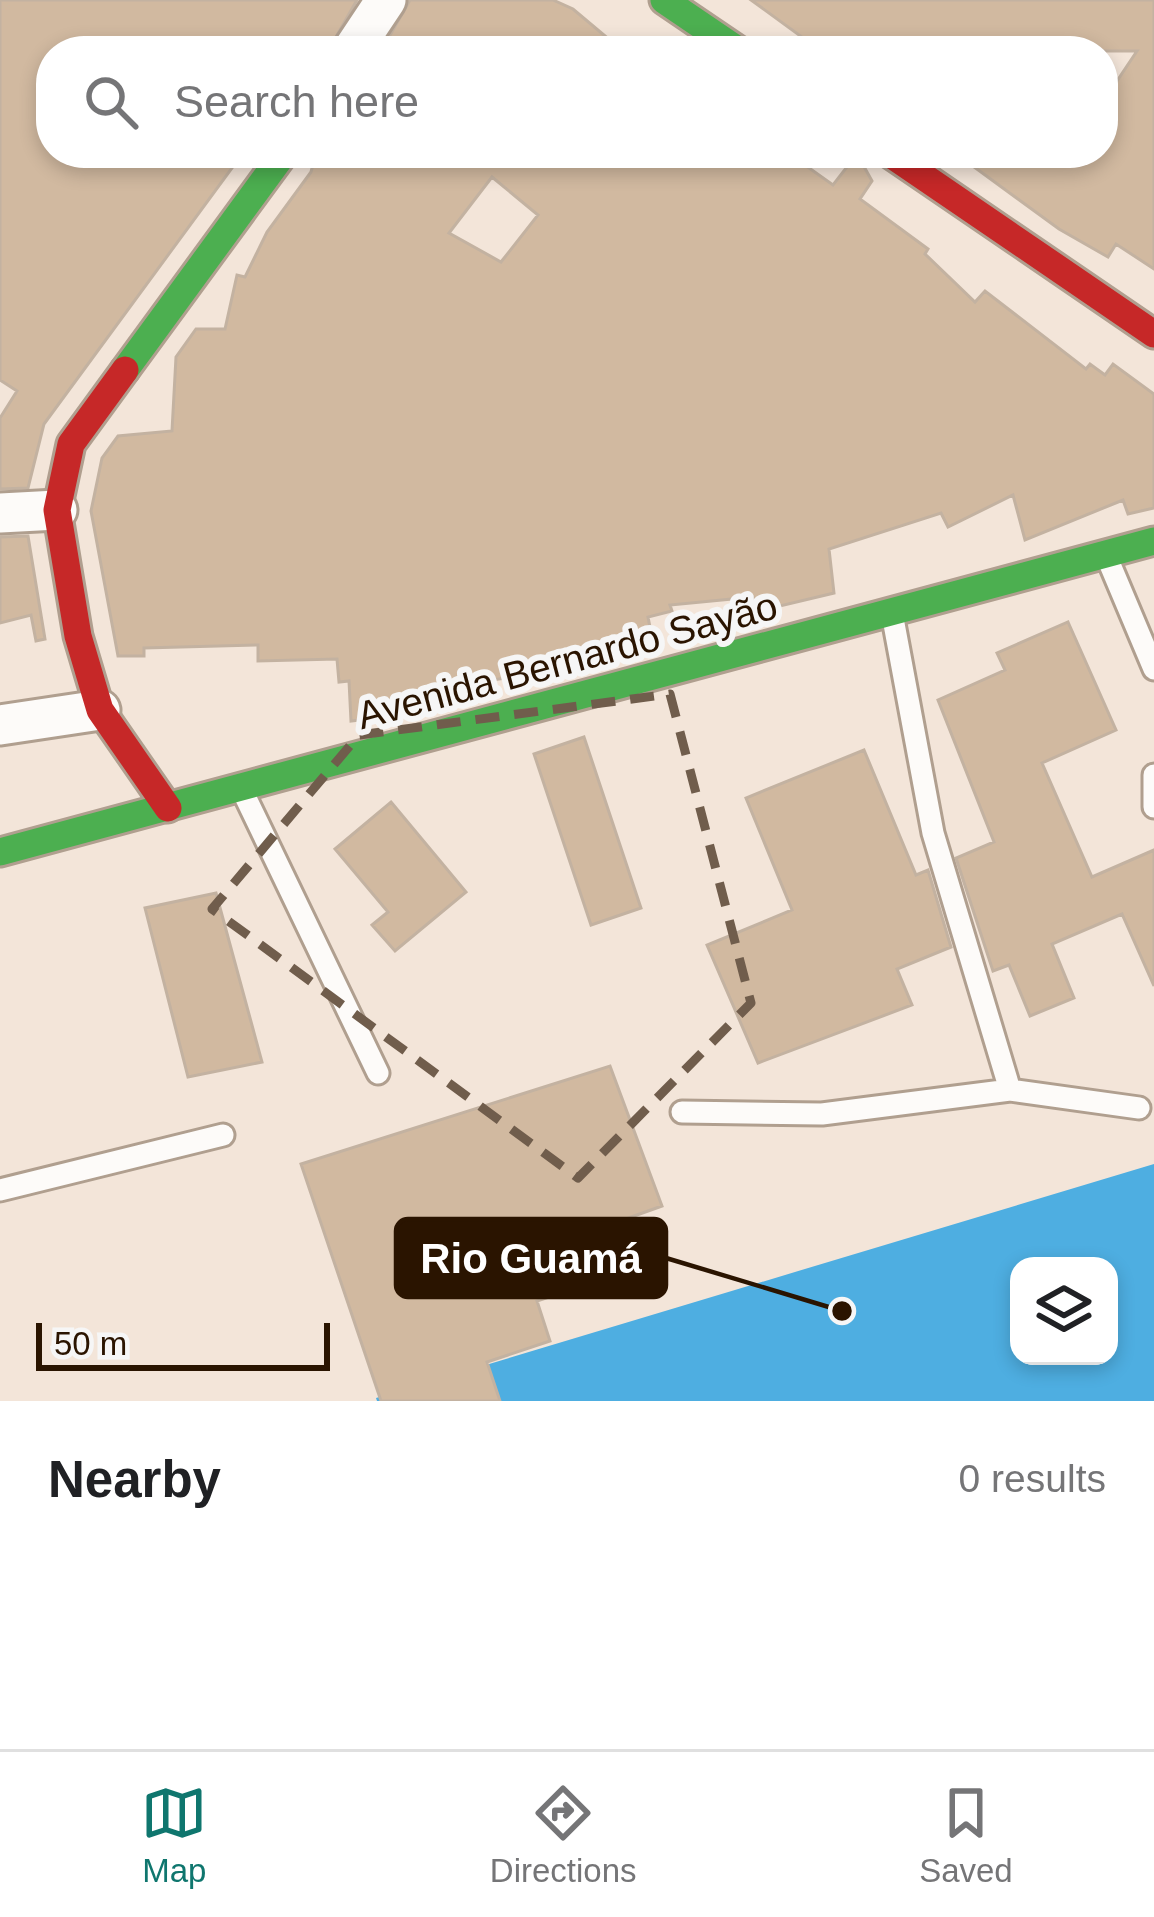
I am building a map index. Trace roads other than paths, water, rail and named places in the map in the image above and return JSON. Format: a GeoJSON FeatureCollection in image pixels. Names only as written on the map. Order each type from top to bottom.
{"type":"FeatureCollection","features":[{"type":"Feature","properties":{"kind":"main road"},"geometry":{"type":"LineString","coordinates":[[664,0],[717,36]]}},
{"type":"Feature","properties":{"kind":"main road"},"geometry":{"type":"LineString","coordinates":[[168,808],[100,710],[78,636],[57,510],[71,444],[273,168]]}},
{"type":"Feature","properties":{"kind":"main road"},"geometry":{"type":"LineString","coordinates":[[911,168],[1154,334]]}},
{"type":"Feature","properties":{"kind":"main road","name":"Avenida Bernardo Sayão"},"geometry":{"type":"LineString","coordinates":[[0,852],[1154,541]]}},
{"type":"Feature","properties":{"kind":"street"},"geometry":{"type":"LineString","coordinates":[[362,36],[386,0]]}},
{"type":"Feature","properties":{"kind":"street"},"geometry":{"type":"LineString","coordinates":[[0,513],[57,510]]}},
{"type":"Feature","properties":{"kind":"street"},"geometry":{"type":"LineString","coordinates":[[0,725],[100,710]]}},
{"type":"Feature","properties":{"kind":"lane"},"geometry":{"type":"LineString","coordinates":[[1106,554],[1154,669]]}},
{"type":"Feature","properties":{"kind":"lane"},"geometry":{"type":"LineString","coordinates":[[892,612],[933,833],[1010,1090]]}},
{"type":"Feature","properties":{"kind":"lane"},"geometry":{"type":"LineString","coordinates":[[1154,776],[1154,807]]}},
{"type":"Feature","properties":{"kind":"lane"},"geometry":{"type":"LineString","coordinates":[[242,789],[378,1073]]}},
{"type":"Feature","properties":{"kind":"lane"},"geometry":{"type":"LineString","coordinates":[[0,864],[0,878]]}},
{"type":"Feature","properties":{"kind":"lane"},"geometry":{"type":"LineString","coordinates":[[682,1112],[822,1114],[1010,1090],[1139,1108]]}},
{"type":"Feature","properties":{"kind":"lane"},"geometry":{"type":"LineString","coordinates":[[0,1190],[224,1136]]}},
{"type":"Feature","properties":{"kind":"water"},"geometry":{"type":"Polygon","coordinates":[[[1154,1164],[1154,1401],[376,1398],[1154,1164]]]}},
{"type":"Feature","properties":{"kind":"place","name":"Rio Guamá"},"geometry":{"type":"Point","coordinates":[842,1311]}}]}
